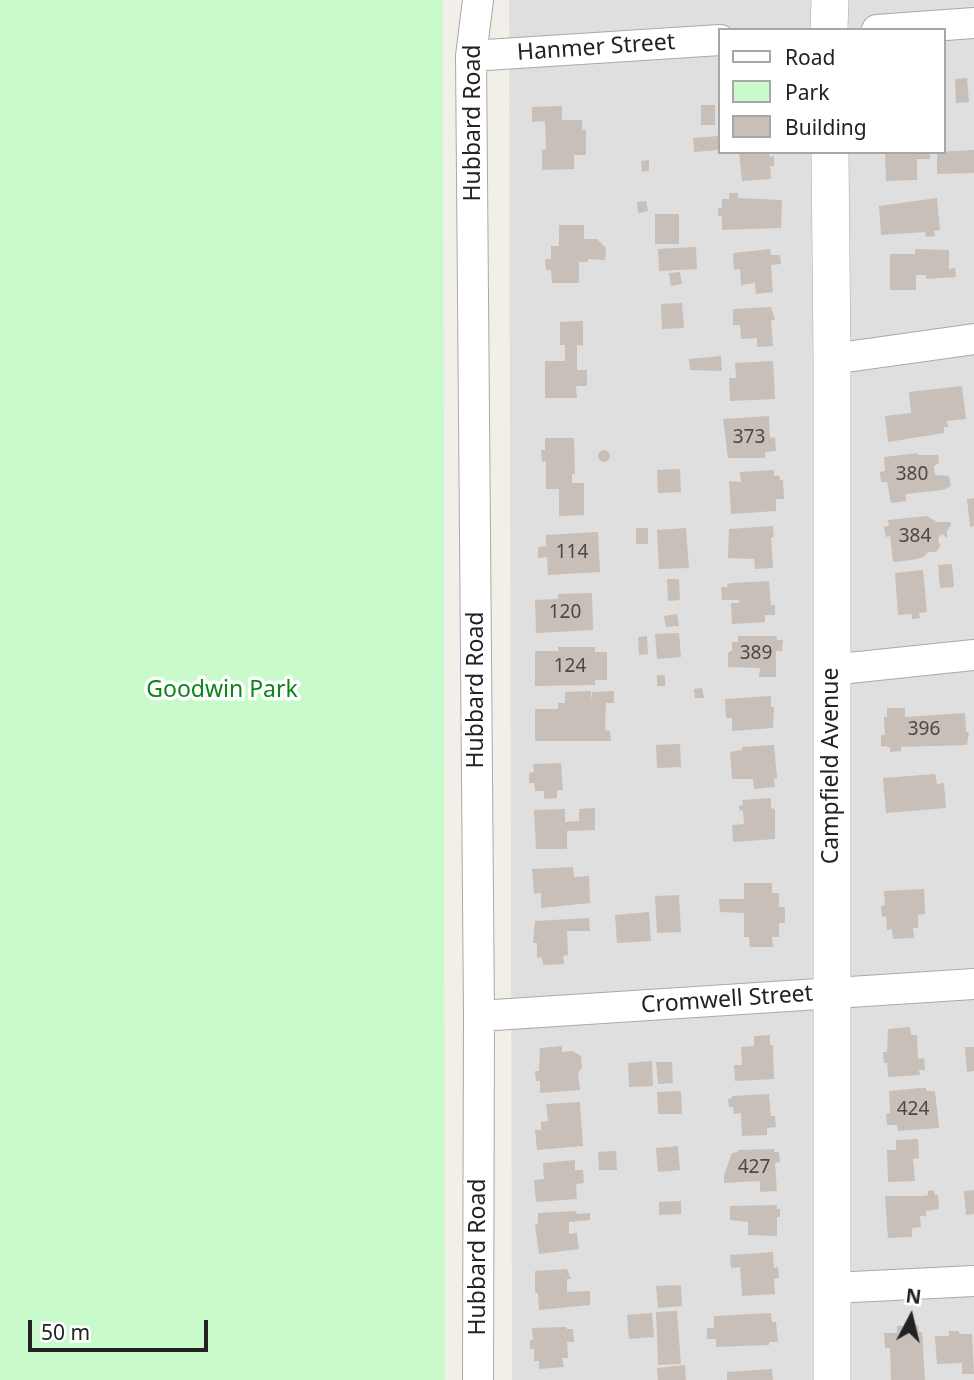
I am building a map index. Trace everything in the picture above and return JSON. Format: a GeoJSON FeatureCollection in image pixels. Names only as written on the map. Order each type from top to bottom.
{"type":"FeatureCollection","features":[{"type":"Feature","properties":{"kind":"street","name":"Hubbard Road"},"geometry":{"type":"LineString","coordinates":[[478,0],[471,56],[479,1016],[478,1380]]}},
{"type":"Feature","properties":{"kind":"street"},"geometry":{"type":"LineString","coordinates":[[829,28],[830,0]]}},
{"type":"Feature","properties":{"kind":"street"},"geometry":{"type":"LineString","coordinates":[[905,28],[974,23]]}},
{"type":"Feature","properties":{"kind":"street","name":"Hanmer Street"},"geometry":{"type":"LineString","coordinates":[[471,56],[718,40]]}},
{"type":"Feature","properties":{"kind":"street","name":"Campfield Avenue"},"geometry":{"type":"LineString","coordinates":[[830,154],[832,1380]]}},
{"type":"Feature","properties":{"kind":"street"},"geometry":{"type":"LineString","coordinates":[[832,359],[974,340]]}},
{"type":"Feature","properties":{"kind":"street"},"geometry":{"type":"LineString","coordinates":[[830,670],[974,655]]}},
{"type":"Feature","properties":{"kind":"street","name":"Cromwell Street"},"geometry":{"type":"LineString","coordinates":[[479,1016],[974,984]]}},
{"type":"Feature","properties":{"kind":"street"},"geometry":{"type":"LineString","coordinates":[[832,1288],[974,1281]]}},
{"type":"Feature","properties":{"kind":"shaded area"},"geometry":{"type":"Polygon","coordinates":[[[509,0],[974,0],[974,1380],[512,1380],[509,0]]]}},
{"type":"Feature","properties":{"kind":"green space","name":"Goodwin Park"},"geometry":{"type":"Polygon","coordinates":[[[0,0],[443,0],[445,1380],[0,1380],[0,0]]]}},
{"type":"Feature","properties":{"kind":"building"},"geometry":{"type":"Polygon","coordinates":[[[967,78],[969,102],[956,103],[955,79],[967,78]]]}},
{"type":"Feature","properties":{"kind":"building"},"geometry":{"type":"Polygon","coordinates":[[[701,105],[715,105],[715,125],[701,125],[701,105]]]}},
{"type":"Feature","properties":{"kind":"building"},"geometry":{"type":"Polygon","coordinates":[[[562,106],[562,120],[582,120],[582,130],[586,130],[586,155],[574,155],[574,169],[542,170],[542,150],[546,149],[545,121],[532,122],[532,107],[562,106]]]}},
{"type":"Feature","properties":{"kind":"building"},"geometry":{"type":"Polygon","coordinates":[[[718,136],[718,150],[694,152],[693,138],[718,136]]]}},
{"type":"Feature","properties":{"kind":"building"},"geometry":{"type":"Polygon","coordinates":[[[974,150],[974,173],[937,174],[937,154],[946,154],[946,152],[974,150]]]}},
{"type":"Feature","properties":{"kind":"building"},"geometry":{"type":"Polygon","coordinates":[[[739,154],[774,156],[774,166],[770,166],[771,179],[742,181],[739,154]]]}},
{"type":"Feature","properties":{"kind":"building"},"geometry":{"type":"Polygon","coordinates":[[[885,154],[930,154],[930,159],[917,159],[917,180],[886,181],[885,154]]]}},
{"type":"Feature","properties":{"kind":"building"},"geometry":{"type":"Polygon","coordinates":[[[649,160],[649,171],[642,172],[641,161],[649,160]]]}},
{"type":"Feature","properties":{"kind":"building"},"geometry":{"type":"Polygon","coordinates":[[[729,193],[738,193],[738,198],[782,200],[781,228],[722,230],[722,216],[718,216],[718,208],[722,208],[722,199],[729,199],[729,193]]]}},
{"type":"Feature","properties":{"kind":"building"},"geometry":{"type":"Polygon","coordinates":[[[937,198],[940,230],[934,231],[935,236],[926,237],[925,232],[881,235],[879,206],[937,198]]]}},
{"type":"Feature","properties":{"kind":"building"},"geometry":{"type":"Polygon","coordinates":[[[646,201],[648,211],[638,213],[637,202],[646,201]]]}},
{"type":"Feature","properties":{"kind":"building"},"geometry":{"type":"Polygon","coordinates":[[[655,214],[679,214],[679,244],[655,244],[655,214]]]}},
{"type":"Feature","properties":{"kind":"building"},"geometry":{"type":"Polygon","coordinates":[[[559,225],[584,225],[584,239],[597,239],[606,248],[605,260],[588,259],[588,262],[579,262],[579,283],[552,283],[551,270],[546,270],[545,259],[551,259],[551,246],[559,246],[559,225]]]}},
{"type":"Feature","properties":{"kind":"building"},"geometry":{"type":"Polygon","coordinates":[[[696,247],[697,269],[659,271],[658,249],[696,247]]]}},
{"type":"Feature","properties":{"kind":"building"},"geometry":{"type":"Polygon","coordinates":[[[770,249],[771,255],[780,255],[781,264],[771,265],[773,292],[756,294],[755,283],[741,285],[740,269],[734,270],[733,253],[770,249]]]}},
{"type":"Feature","properties":{"kind":"building"},"geometry":{"type":"Polygon","coordinates":[[[915,249],[949,250],[949,269],[955,268],[956,277],[926,279],[926,275],[916,275],[916,290],[890,290],[890,254],[915,254],[915,249]]]}},
{"type":"Feature","properties":{"kind":"building"},"geometry":{"type":"Polygon","coordinates":[[[680,272],[682,284],[671,286],[669,273],[680,272]]]}},
{"type":"Feature","properties":{"kind":"building"},"geometry":{"type":"Polygon","coordinates":[[[682,303],[684,328],[662,329],[661,304],[682,303]]]}},
{"type":"Feature","properties":{"kind":"building"},"geometry":{"type":"Polygon","coordinates":[[[771,307],[775,320],[771,320],[773,346],[757,347],[757,338],[741,339],[740,325],[733,325],[733,309],[771,307]]]}},
{"type":"Feature","properties":{"kind":"building"},"geometry":{"type":"Polygon","coordinates":[[[583,321],[583,346],[577,345],[577,370],[587,370],[587,386],[576,386],[577,398],[545,398],[545,361],[565,361],[565,345],[560,345],[560,322],[583,321]]]}},
{"type":"Feature","properties":{"kind":"building"},"geometry":{"type":"Polygon","coordinates":[[[721,356],[722,371],[690,370],[689,359],[721,356]]]}},
{"type":"Feature","properties":{"kind":"building"},"geometry":{"type":"Polygon","coordinates":[[[773,361],[775,399],[730,401],[729,378],[736,378],[735,363],[773,361]]]}},
{"type":"Feature","properties":{"kind":"building"},"geometry":{"type":"Polygon","coordinates":[[[962,386],[966,419],[947,421],[948,427],[944,427],[944,433],[888,442],[885,416],[911,413],[909,392],[962,386]]]}},
{"type":"Feature","properties":{"kind":"building"},"geometry":{"type":"Polygon","coordinates":[[[769,416],[770,438],[775,437],[776,451],[765,452],[765,458],[728,458],[723,419],[769,416]]]}},
{"type":"Feature","properties":{"kind":"building"},"geometry":{"type":"Polygon","coordinates":[[[545,438],[574,438],[575,474],[572,474],[572,483],[584,483],[584,515],[559,516],[559,489],[546,489],[546,461],[542,462],[541,450],[545,450],[545,438]]]}},
{"type":"Feature","properties":{"kind":"building"},"geometry":{"type":"Polygon","coordinates":[[[604,450],[610,456],[604,462],[598,456],[604,450]]]}},
{"type":"Feature","properties":{"kind":"building"},"geometry":{"type":"Polygon","coordinates":[[[918,453],[938,455],[939,463],[934,466],[935,475],[949,476],[951,486],[943,490],[906,494],[906,501],[891,503],[887,482],[881,482],[880,472],[885,471],[884,457],[918,453]]]}},
{"type":"Feature","properties":{"kind":"building"},"geometry":{"type":"Polygon","coordinates":[[[680,469],[681,492],[658,493],[657,470],[680,469]]]}},
{"type":"Feature","properties":{"kind":"building"},"geometry":{"type":"Polygon","coordinates":[[[774,470],[774,476],[779,475],[780,480],[783,480],[784,499],[776,499],[776,511],[731,514],[729,481],[741,482],[740,472],[774,470]]]}},
{"type":"Feature","properties":{"kind":"building"},"geometry":{"type":"Polygon","coordinates":[[[974,498],[974,526],[970,527],[967,499],[974,498]]]}},
{"type":"Feature","properties":{"kind":"building"},"geometry":{"type":"Polygon","coordinates":[[[927,516],[937,522],[950,522],[947,538],[942,534],[938,538],[940,546],[936,552],[928,552],[924,557],[912,560],[893,562],[890,536],[886,537],[884,527],[889,526],[888,520],[927,516]]]}},
{"type":"Feature","properties":{"kind":"building"},"geometry":{"type":"Polygon","coordinates":[[[773,526],[773,568],[755,569],[754,559],[728,558],[729,529],[773,526]]]}},
{"type":"Feature","properties":{"kind":"building"},"geometry":{"type":"Polygon","coordinates":[[[636,528],[648,528],[648,544],[636,544],[636,528]]]}},
{"type":"Feature","properties":{"kind":"building"},"geometry":{"type":"Polygon","coordinates":[[[686,528],[689,568],[659,569],[657,530],[686,528]]]}},
{"type":"Feature","properties":{"kind":"building"},"geometry":{"type":"Polygon","coordinates":[[[598,532],[600,572],[548,575],[547,557],[538,558],[538,547],[546,546],[546,535],[598,532]]]}},
{"type":"Feature","properties":{"kind":"building"},"geometry":{"type":"Polygon","coordinates":[[[952,564],[954,587],[940,588],[938,565],[952,564]]]}},
{"type":"Feature","properties":{"kind":"building"},"geometry":{"type":"Polygon","coordinates":[[[923,570],[927,612],[919,613],[920,618],[912,619],[912,614],[898,615],[895,573],[923,570]]]}},
{"type":"Feature","properties":{"kind":"building"},"geometry":{"type":"Polygon","coordinates":[[[667,579],[679,579],[680,600],[668,601],[667,579]]]}},
{"type":"Feature","properties":{"kind":"building"},"geometry":{"type":"Polygon","coordinates":[[[769,581],[771,605],[775,605],[775,615],[765,615],[765,622],[732,624],[731,603],[739,603],[739,600],[722,600],[721,587],[728,587],[727,584],[733,583],[769,581]]]}},
{"type":"Feature","properties":{"kind":"building"},"geometry":{"type":"Polygon","coordinates":[[[592,593],[593,630],[536,633],[535,600],[558,599],[558,594],[592,593]]]}},
{"type":"Feature","properties":{"kind":"building"},"geometry":{"type":"Polygon","coordinates":[[[677,614],[679,626],[666,627],[664,616],[677,614]]]}},
{"type":"Feature","properties":{"kind":"building"},"geometry":{"type":"Polygon","coordinates":[[[679,633],[681,657],[657,659],[655,634],[679,633]]]}},
{"type":"Feature","properties":{"kind":"building"},"geometry":{"type":"Polygon","coordinates":[[[647,636],[648,654],[639,655],[638,637],[647,636]]]}},
{"type":"Feature","properties":{"kind":"building"},"geometry":{"type":"Polygon","coordinates":[[[738,636],[776,636],[777,640],[783,640],[782,651],[776,651],[776,677],[759,677],[760,668],[728,667],[728,653],[732,650],[732,642],[738,642],[738,636]]]}},
{"type":"Feature","properties":{"kind":"building"},"geometry":{"type":"Polygon","coordinates":[[[558,647],[595,647],[595,652],[607,652],[607,680],[595,680],[595,685],[535,686],[535,651],[558,651],[558,647]]]}},
{"type":"Feature","properties":{"kind":"building"},"geometry":{"type":"Polygon","coordinates":[[[657,675],[665,675],[665,686],[657,686],[657,675]]]}},
{"type":"Feature","properties":{"kind":"building"},"geometry":{"type":"Polygon","coordinates":[[[702,688],[704,698],[695,698],[694,689],[702,688]]]}},
{"type":"Feature","properties":{"kind":"building"},"geometry":{"type":"Polygon","coordinates":[[[591,691],[592,702],[592,692],[614,691],[614,703],[606,703],[605,730],[610,731],[611,741],[535,741],[535,709],[558,709],[558,703],[565,703],[565,692],[591,691]]]}},
{"type":"Feature","properties":{"kind":"building"},"geometry":{"type":"Polygon","coordinates":[[[771,696],[771,707],[774,707],[773,728],[732,731],[732,718],[726,718],[725,699],[771,696]]]}},
{"type":"Feature","properties":{"kind":"building"},"geometry":{"type":"Polygon","coordinates":[[[887,708],[905,708],[905,717],[965,713],[966,732],[969,732],[967,745],[901,747],[901,751],[890,752],[890,747],[881,746],[881,735],[885,735],[884,717],[887,717],[887,708]]]}},
{"type":"Feature","properties":{"kind":"building"},"geometry":{"type":"Polygon","coordinates":[[[680,744],[681,767],[657,768],[656,745],[680,744]]]}},
{"type":"Feature","properties":{"kind":"building"},"geometry":{"type":"Polygon","coordinates":[[[774,745],[777,778],[774,779],[775,787],[754,789],[753,779],[732,779],[730,752],[742,750],[742,747],[774,745]]]}},
{"type":"Feature","properties":{"kind":"building"},"geometry":{"type":"Polygon","coordinates":[[[561,763],[563,790],[557,790],[557,798],[544,799],[544,791],[535,791],[534,783],[529,783],[529,773],[534,772],[533,764],[561,763]]]}},
{"type":"Feature","properties":{"kind":"building"},"geometry":{"type":"Polygon","coordinates":[[[935,774],[937,784],[944,783],[946,808],[886,813],[883,778],[935,774]]]}},
{"type":"Feature","properties":{"kind":"building"},"geometry":{"type":"Polygon","coordinates":[[[771,798],[771,808],[775,809],[775,839],[733,842],[732,825],[744,824],[743,810],[740,811],[739,806],[743,805],[742,800],[771,798]]]}},
{"type":"Feature","properties":{"kind":"building"},"geometry":{"type":"Polygon","coordinates":[[[595,808],[595,830],[567,831],[567,849],[536,849],[534,810],[565,809],[565,822],[579,821],[579,809],[595,808]]]}},
{"type":"Feature","properties":{"kind":"building"},"geometry":{"type":"Polygon","coordinates":[[[573,867],[574,877],[589,876],[590,903],[541,908],[541,893],[534,894],[532,869],[573,867]]]}},
{"type":"Feature","properties":{"kind":"building"},"geometry":{"type":"Polygon","coordinates":[[[744,883],[772,883],[772,893],[779,893],[779,907],[785,907],[785,923],[779,923],[779,937],[772,937],[773,947],[750,947],[749,937],[744,937],[744,913],[720,912],[719,899],[744,899],[744,883]]]}},
{"type":"Feature","properties":{"kind":"building"},"geometry":{"type":"Polygon","coordinates":[[[924,889],[925,914],[918,915],[918,928],[913,928],[914,938],[893,939],[892,929],[887,930],[886,916],[882,917],[884,891],[924,889]]]}},
{"type":"Feature","properties":{"kind":"building"},"geometry":{"type":"Polygon","coordinates":[[[679,895],[681,932],[657,933],[655,896],[679,895]]]}},
{"type":"Feature","properties":{"kind":"building"},"geometry":{"type":"Polygon","coordinates":[[[649,912],[651,941],[617,943],[615,915],[649,912]]]}},
{"type":"Feature","properties":{"kind":"building"},"geometry":{"type":"Polygon","coordinates":[[[589,918],[590,931],[567,931],[568,955],[563,956],[564,964],[543,965],[542,957],[537,958],[537,943],[533,943],[535,921],[589,918]]]}},
{"type":"Feature","properties":{"kind":"building"},"geometry":{"type":"Polygon","coordinates":[[[910,1027],[911,1035],[917,1035],[918,1059],[924,1058],[925,1070],[919,1070],[920,1075],[888,1077],[883,1052],[887,1052],[888,1029],[910,1027]]]}},
{"type":"Feature","properties":{"kind":"building"},"geometry":{"type":"Polygon","coordinates":[[[770,1035],[774,1079],[735,1081],[734,1065],[742,1065],[741,1047],[754,1046],[754,1036],[770,1035]]]}},
{"type":"Feature","properties":{"kind":"building"},"geometry":{"type":"Polygon","coordinates":[[[562,1046],[562,1052],[572,1051],[581,1056],[582,1068],[578,1073],[580,1090],[540,1093],[540,1081],[536,1081],[535,1071],[539,1071],[540,1048],[562,1046]]]}},
{"type":"Feature","properties":{"kind":"building"},"geometry":{"type":"Polygon","coordinates":[[[965,1047],[974,1047],[974,1071],[967,1072],[965,1047]]]}},
{"type":"Feature","properties":{"kind":"building"},"geometry":{"type":"Polygon","coordinates":[[[652,1061],[653,1086],[629,1087],[628,1063],[652,1061]]]}},
{"type":"Feature","properties":{"kind":"building"},"geometry":{"type":"Polygon","coordinates":[[[656,1062],[672,1062],[673,1083],[658,1084],[656,1062]]]}},
{"type":"Feature","properties":{"kind":"building"},"geometry":{"type":"Polygon","coordinates":[[[926,1088],[926,1091],[935,1091],[939,1128],[898,1131],[897,1125],[887,1125],[886,1114],[890,1113],[889,1091],[926,1088]]]}},
{"type":"Feature","properties":{"kind":"building"},"geometry":{"type":"Polygon","coordinates":[[[681,1091],[682,1114],[658,1114],[657,1092],[681,1091]]]}},
{"type":"Feature","properties":{"kind":"building"},"geometry":{"type":"Polygon","coordinates":[[[769,1094],[771,1116],[775,1116],[776,1127],[767,1128],[767,1135],[742,1136],[741,1113],[734,1114],[728,1099],[732,1096],[769,1094]]]}},
{"type":"Feature","properties":{"kind":"building"},"geometry":{"type":"Polygon","coordinates":[[[580,1102],[583,1146],[537,1150],[535,1130],[541,1130],[541,1122],[548,1121],[546,1104],[580,1102]]]}},
{"type":"Feature","properties":{"kind":"building"},"geometry":{"type":"Polygon","coordinates":[[[918,1139],[919,1158],[913,1159],[915,1181],[888,1182],[887,1150],[896,1150],[896,1140],[918,1139]]]}},
{"type":"Feature","properties":{"kind":"building"},"geometry":{"type":"Polygon","coordinates":[[[678,1146],[680,1170],[658,1172],[656,1148],[678,1146]]]}},
{"type":"Feature","properties":{"kind":"building"},"geometry":{"type":"Polygon","coordinates":[[[774,1149],[774,1152],[779,1152],[780,1162],[775,1163],[777,1191],[760,1192],[760,1181],[724,1183],[732,1153],[738,1150],[774,1149]]]}},
{"type":"Feature","properties":{"kind":"building"},"geometry":{"type":"Polygon","coordinates":[[[616,1151],[617,1170],[599,1170],[598,1152],[616,1151]]]}},
{"type":"Feature","properties":{"kind":"building"},"geometry":{"type":"Polygon","coordinates":[[[575,1160],[575,1170],[583,1170],[584,1183],[576,1184],[577,1199],[536,1202],[534,1180],[544,1179],[543,1163],[575,1160]]]}},
{"type":"Feature","properties":{"kind":"building"},"geometry":{"type":"Polygon","coordinates":[[[934,1190],[935,1195],[938,1195],[939,1209],[926,1211],[926,1216],[920,1216],[921,1227],[912,1228],[912,1237],[888,1238],[885,1196],[925,1196],[928,1191],[934,1190]]]}},
{"type":"Feature","properties":{"kind":"building"},"geometry":{"type":"Polygon","coordinates":[[[974,1190],[974,1214],[966,1215],[964,1191],[974,1190]]]}},
{"type":"Feature","properties":{"kind":"building"},"geometry":{"type":"Polygon","coordinates":[[[681,1201],[681,1214],[659,1215],[659,1202],[681,1201]]]}},
{"type":"Feature","properties":{"kind":"building"},"geometry":{"type":"Polygon","coordinates":[[[777,1205],[780,1217],[777,1217],[777,1236],[748,1235],[748,1222],[730,1220],[730,1206],[777,1205]]]}},
{"type":"Feature","properties":{"kind":"building"},"geometry":{"type":"Polygon","coordinates":[[[576,1211],[577,1214],[590,1213],[590,1220],[569,1222],[569,1234],[577,1233],[579,1249],[539,1254],[535,1225],[538,1224],[538,1213],[576,1211]]]}},
{"type":"Feature","properties":{"kind":"building"},"geometry":{"type":"Polygon","coordinates":[[[773,1252],[774,1268],[778,1267],[779,1278],[774,1279],[775,1294],[742,1296],[740,1267],[731,1268],[730,1255],[773,1252]]]}},
{"type":"Feature","properties":{"kind":"building"},"geometry":{"type":"Polygon","coordinates":[[[567,1269],[571,1279],[567,1279],[567,1292],[590,1291],[590,1305],[539,1310],[538,1293],[535,1293],[535,1271],[567,1269]]]}},
{"type":"Feature","properties":{"kind":"building"},"geometry":{"type":"Polygon","coordinates":[[[681,1285],[682,1306],[658,1308],[656,1286],[681,1285]]]}},
{"type":"Feature","properties":{"kind":"building"},"geometry":{"type":"Polygon","coordinates":[[[677,1311],[681,1364],[658,1365],[656,1312],[677,1311]]]}},
{"type":"Feature","properties":{"kind":"building"},"geometry":{"type":"Polygon","coordinates":[[[652,1313],[654,1337],[629,1339],[627,1315],[652,1313]]]}},
{"type":"Feature","properties":{"kind":"building"},"geometry":{"type":"Polygon","coordinates":[[[771,1313],[772,1322],[776,1322],[778,1342],[769,1342],[769,1345],[716,1347],[716,1339],[707,1339],[707,1328],[714,1328],[714,1316],[771,1313]]]}},
{"type":"Feature","properties":{"kind":"building"},"geometry":{"type":"Polygon","coordinates":[[[918,1325],[919,1332],[922,1332],[925,1380],[891,1380],[890,1348],[885,1348],[884,1333],[897,1333],[897,1326],[918,1325]]]}},
{"type":"Feature","properties":{"kind":"building"},"geometry":{"type":"Polygon","coordinates":[[[532,1328],[573,1329],[574,1342],[567,1342],[568,1358],[562,1358],[564,1367],[539,1369],[539,1361],[534,1361],[534,1349],[530,1349],[530,1340],[533,1340],[532,1328]]]}},
{"type":"Feature","properties":{"kind":"building"},"geometry":{"type":"Polygon","coordinates":[[[949,1331],[972,1334],[974,1374],[962,1374],[962,1363],[937,1364],[935,1336],[949,1336],[949,1331]]]}},
{"type":"Feature","properties":{"kind":"building"},"geometry":{"type":"Polygon","coordinates":[[[685,1365],[686,1380],[658,1380],[657,1368],[685,1365]]]}},
{"type":"Feature","properties":{"kind":"building"},"geometry":{"type":"Polygon","coordinates":[[[772,1369],[773,1380],[727,1380],[727,1372],[772,1369]]]}}]}
